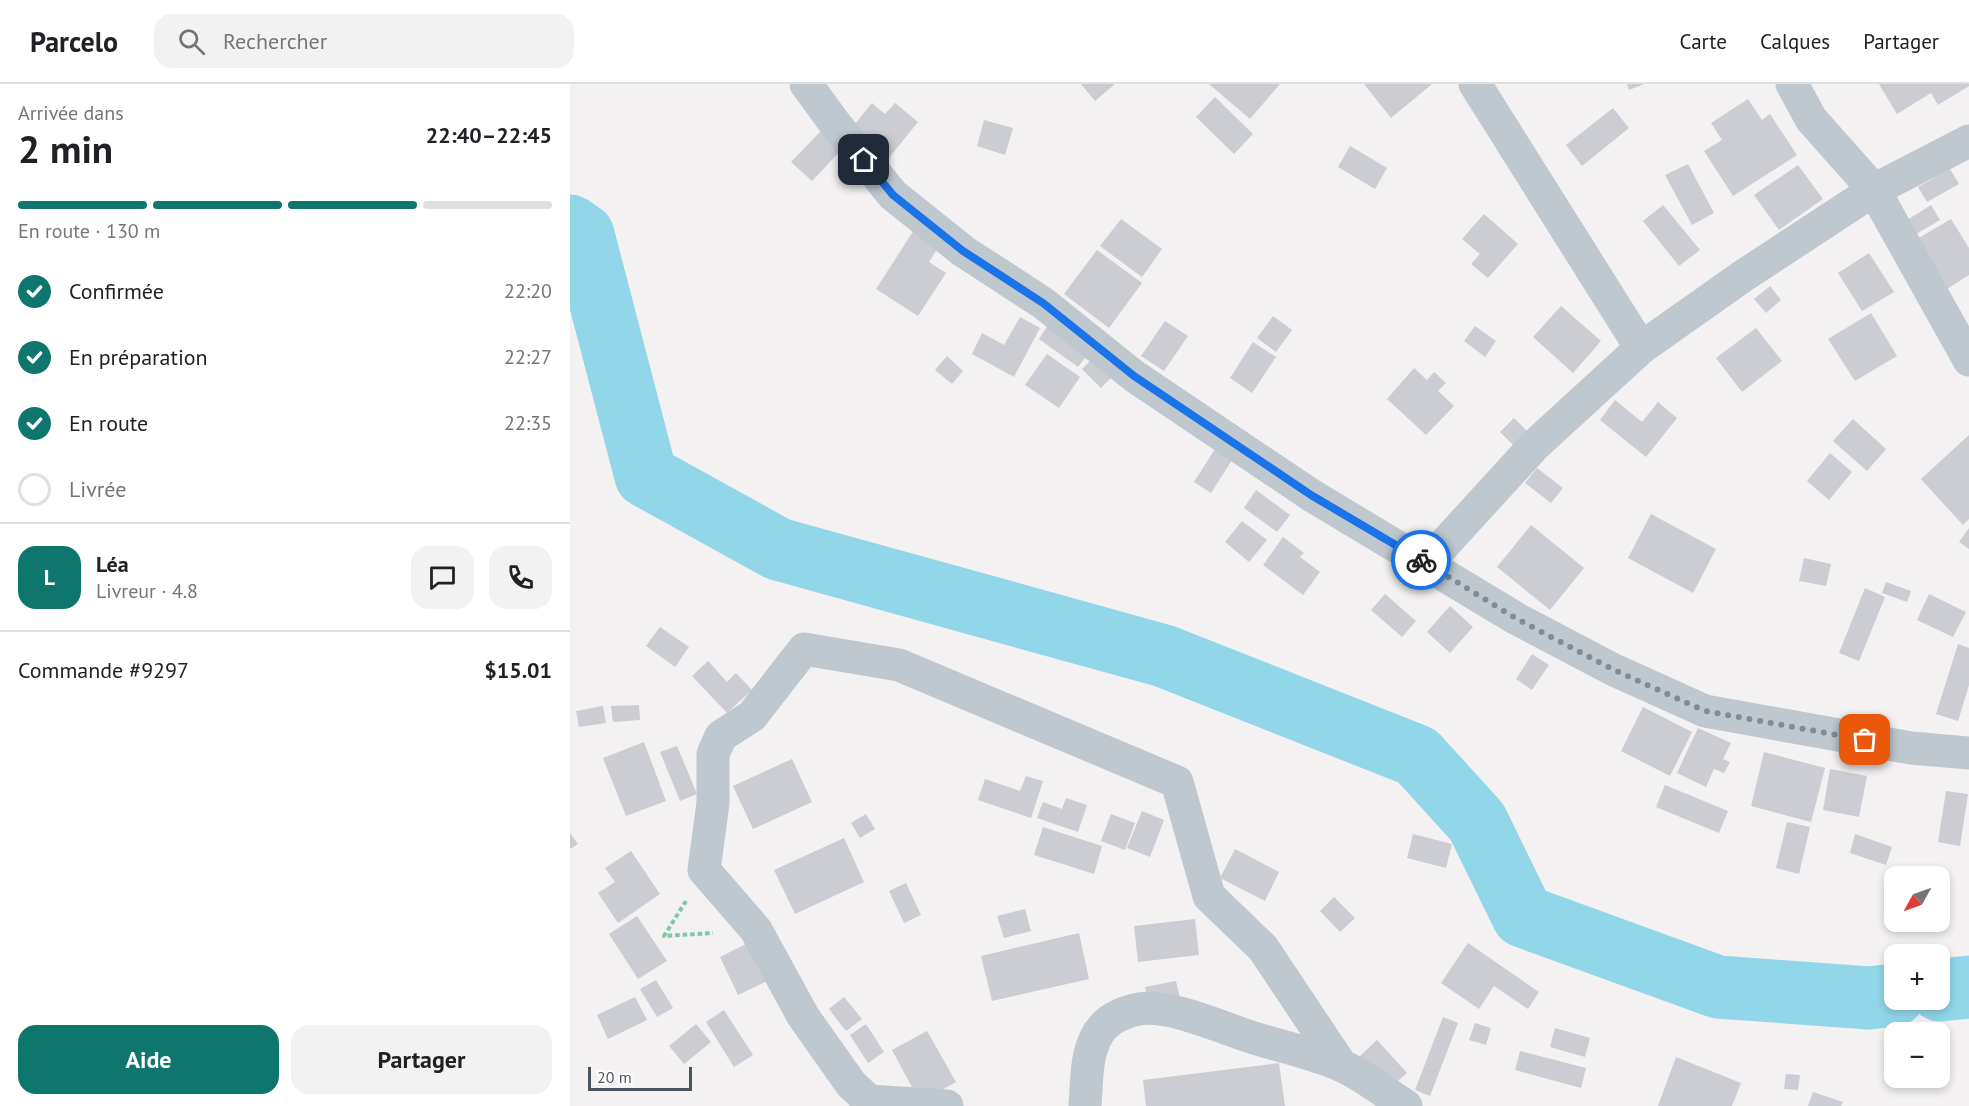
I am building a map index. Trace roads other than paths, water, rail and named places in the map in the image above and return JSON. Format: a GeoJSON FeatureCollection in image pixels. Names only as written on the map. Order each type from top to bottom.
{"type":"FeatureCollection","features":[{"type":"Feature","properties":{"kind":"street"},"geometry":{"type":"LineString","coordinates":[[806,84],[893,195],[963,251],[1043,303],[1134,376],[1282,476],[1517,619],[1614,670],[1705,711],[1911,748],[1969,753]]}},
{"type":"Feature","properties":{"kind":"street"},"geometry":{"type":"LineString","coordinates":[[1475,84],[1641,348]]}},
{"type":"Feature","properties":{"kind":"street"},"geometry":{"type":"LineString","coordinates":[[1792,84],[1811,118],[1874,190],[1969,360]]}},
{"type":"Feature","properties":{"kind":"street"},"geometry":{"type":"LineString","coordinates":[[1427,563],[1535,445],[1641,348],[1743,276],[1874,190],[1969,141]]}},
{"type":"Feature","properties":{"kind":"street"},"geometry":{"type":"LineString","coordinates":[[948,1106],[873,1103],[851,1084],[803,1016],[756,930],[704,870],[714,803],[713,754],[721,736],[752,716],[804,649],[899,665],[1177,782],[1209,896],[1263,948],[1341,1065]]}},
{"type":"Feature","properties":{"kind":"street"},"geometry":{"type":"LineString","coordinates":[[1085,1106],[1094,1039],[1104,1026],[1119,1016],[1139,1009],[1160,1009],[1192,1016],[1221,1028],[1341,1065],[1406,1106]]}},
{"type":"Feature","properties":{"kind":"waterway"},"geometry":{"type":"LineString","coordinates":[[570,226],[583,235],[646,476],[778,549],[1164,656],[1417,756],[1477,822],[1523,916],[1718,987],[1869,998],[1884,996]]}},
{"type":"Feature","properties":{"kind":"waterway"},"geometry":{"type":"LineString","coordinates":[[1950,989],[1969,987]]}}]}
